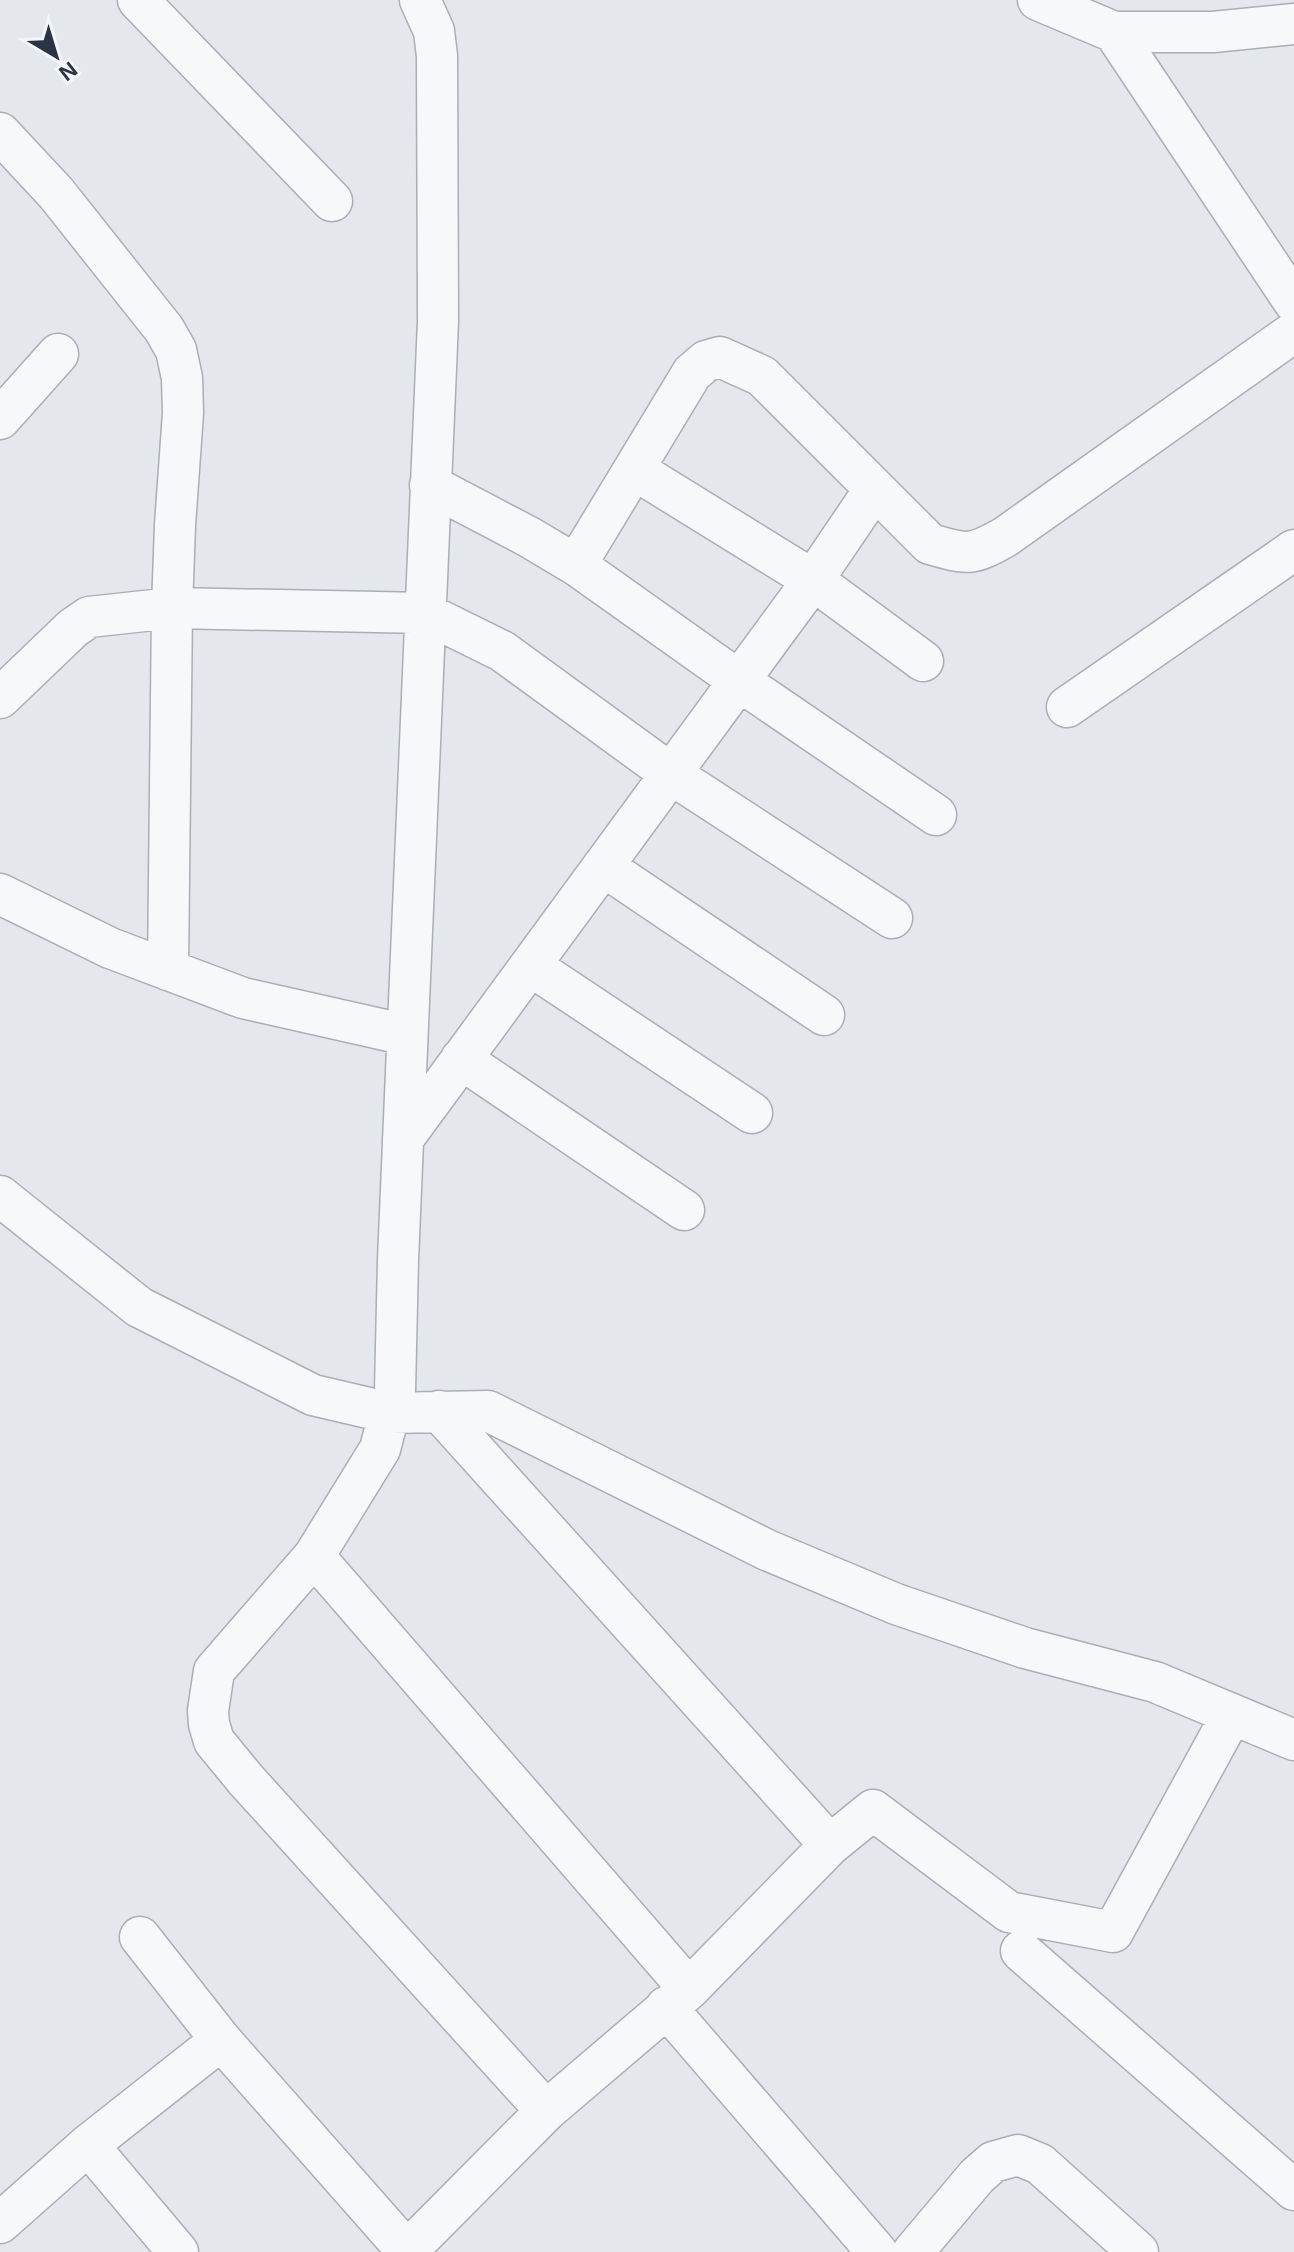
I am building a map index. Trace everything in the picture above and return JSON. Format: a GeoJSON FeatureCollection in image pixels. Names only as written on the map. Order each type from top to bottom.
{"type":"FeatureCollection","features":[{"type":"Feature","properties":{"kind":"street"},"geometry":{"type":"LineString","coordinates":[[138,0],[332,201]]}},
{"type":"Feature","properties":{"kind":"street"},"geometry":{"type":"LineString","coordinates":[[420,0],[434,31],[437,56],[438,321],[395,1391],[380,1449],[314,1556],[214,1671],[208,1711],[214,1741],[246,1780],[546,2111]]}},
{"type":"Feature","properties":{"kind":"street"},"geometry":{"type":"LineString","coordinates":[[1038,0],[1114,32],[1213,32],[1294,24]]}},
{"type":"Feature","properties":{"kind":"street"},"geometry":{"type":"LineString","coordinates":[[1114,32],[1294,302]]}},
{"type":"Feature","properties":{"kind":"street"},"geometry":{"type":"LineString","coordinates":[[0,133],[63,202],[164,329],[176,350],[182,378],[183,413],[172,608],[168,970]]}},
{"type":"Feature","properties":{"kind":"street"},"geometry":{"type":"LineString","coordinates":[[576,565],[692,373],[706,361],[720,357],[762,376],[930,544],[968,554],[1005,537],[1294,332]]}},
{"type":"Feature","properties":{"kind":"street"},"geometry":{"type":"LineString","coordinates":[[0,419],[58,354]]}},
{"type":"Feature","properties":{"kind":"street"},"geometry":{"type":"LineString","coordinates":[[635,470],[813,580],[923,661]]}},
{"type":"Feature","properties":{"kind":"street"},"geometry":{"type":"LineString","coordinates":[[430,485],[576,565],[936,815]]}},
{"type":"Feature","properties":{"kind":"street"},"geometry":{"type":"LineString","coordinates":[[403,1139],[813,580],[874,490]]}},
{"type":"Feature","properties":{"kind":"street"},"geometry":{"type":"LineString","coordinates":[[1067,707],[1294,550]]}},
{"type":"Feature","properties":{"kind":"street"},"geometry":{"type":"LineString","coordinates":[[0,698],[73,628],[89,617],[172,608],[425,613],[502,651],[671,774],[892,918]]}},
{"type":"Feature","properties":{"kind":"street"},"geometry":{"type":"LineString","coordinates":[[603,866],[824,1015]]}},
{"type":"Feature","properties":{"kind":"street"},"geometry":{"type":"LineString","coordinates":[[0,894],[110,948],[243,998],[407,1035]]}},
{"type":"Feature","properties":{"kind":"street"},"geometry":{"type":"LineString","coordinates":[[531,966],[752,1113]]}},
{"type":"Feature","properties":{"kind":"street"},"geometry":{"type":"LineString","coordinates":[[461,1059],[684,1210]]}},
{"type":"Feature","properties":{"kind":"street"},"geometry":{"type":"LineString","coordinates":[[0,1196],[139,1307],[313,1395],[390,1413],[488,1411],[767,1550],[896,1604],[1025,1648],[1155,1682],[1294,1740]]}},
{"type":"Feature","properties":{"kind":"street"},"geometry":{"type":"LineString","coordinates":[[439,1411],[830,1845]]}},
{"type":"Feature","properties":{"kind":"street"},"geometry":{"type":"LineString","coordinates":[[314,1556],[677,1998],[877,2252]]}},
{"type":"Feature","properties":{"kind":"street"},"geometry":{"type":"LineString","coordinates":[[140,1937],[221,2040],[407,2252],[546,2111],[677,1998],[830,1845],[873,1810],[1009,1912],[1113,1932],[1232,1714]]}},
{"type":"Feature","properties":{"kind":"street"},"geometry":{"type":"LineString","coordinates":[[1021,1951],[1294,2190]]}},
{"type":"Feature","properties":{"kind":"street"},"geometry":{"type":"LineString","coordinates":[[0,2223],[88,2145],[221,2040]]}},
{"type":"Feature","properties":{"kind":"street"},"geometry":{"type":"LineString","coordinates":[[88,2145],[178,2252]]}},
{"type":"Feature","properties":{"kind":"street"},"geometry":{"type":"LineString","coordinates":[[913,2252],[985,2169],[993,2162],[1018,2155],[1040,2164],[1138,2252]]}}]}
